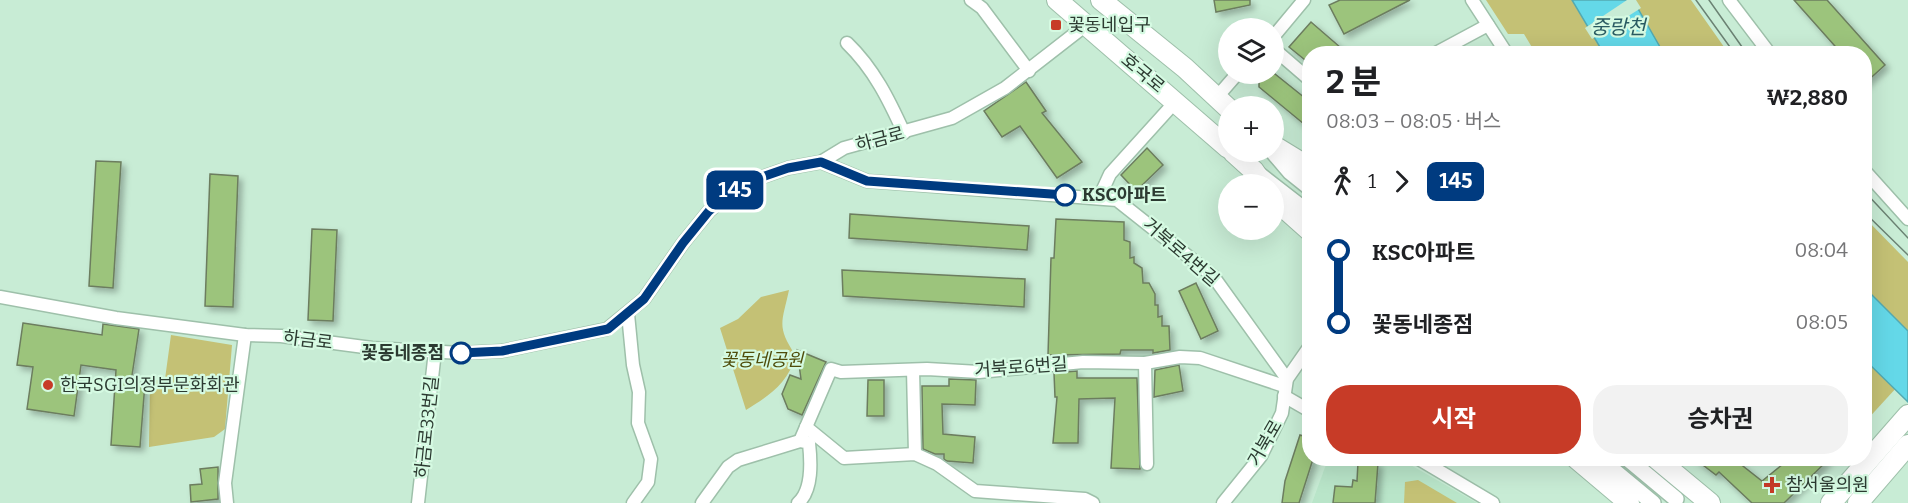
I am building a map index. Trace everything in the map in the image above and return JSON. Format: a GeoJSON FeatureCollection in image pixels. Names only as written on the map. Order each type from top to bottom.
{"type":"FeatureCollection","features":[{"type":"Feature","properties":{"kind":"main road","name":"호국로"},"geometry":{"type":"LineString","coordinates":[[1056,0],[1218,139]]}},
{"type":"Feature","properties":{"kind":"main road","name":"호국로"},"geometry":{"type":"LineString","coordinates":[[1101,0],[1218,100]]}},
{"type":"Feature","properties":{"kind":"main road"},"geometry":{"type":"LineString","coordinates":[[1284,153],[1302,163]]}},
{"type":"Feature","properties":{"kind":"main road"},"geometry":{"type":"LineString","coordinates":[[1243,162],[1254,174]]}},
{"type":"Feature","properties":{"kind":"main road"},"geometry":{"type":"LineString","coordinates":[[1284,209],[1302,224]]}},
{"type":"Feature","properties":{"kind":"main road"},"geometry":{"type":"LineString","coordinates":[[1872,454],[1908,415]]}},
{"type":"Feature","properties":{"kind":"main road"},"geometry":{"type":"LineString","coordinates":[[1858,503],[1908,445]]}},
{"type":"Feature","properties":{"kind":"main road"},"geometry":{"type":"LineString","coordinates":[[1585,466],[1629,503]]}},
{"type":"Feature","properties":{"kind":"main road"},"geometry":{"type":"LineString","coordinates":[[1662,466],[1686,496],[1710,503]]}},
{"type":"Feature","properties":{"kind":"main road"},"geometry":{"type":"LineString","coordinates":[[1831,503],[1862,466]]}},
{"type":"Feature","properties":{"kind":"main road"},"geometry":{"type":"LineString","coordinates":[[1821,503],[1851,480]]}},
{"type":"Feature","properties":{"kind":"street"},"geometry":{"type":"LineString","coordinates":[[971,0],[982,8],[1029,71]]}},
{"type":"Feature","properties":{"kind":"street"},"geometry":{"type":"LineString","coordinates":[[1284,24],[1304,0]]}},
{"type":"Feature","properties":{"kind":"street"},"geometry":{"type":"LineString","coordinates":[[1472,0],[1502,46]]}},
{"type":"Feature","properties":{"kind":"street"},"geometry":{"type":"LineString","coordinates":[[1729,0],[1764,46]]}},
{"type":"Feature","properties":{"kind":"street","name":"하금로"},"geometry":{"type":"LineString","coordinates":[[0,297],[116,318],[245,335],[281,336],[372,348],[502,351],[608,329],[644,299],[683,243],[709,211],[729,194],[748,182],[788,168],[821,162],[844,148],[952,118],[1029,71],[1086,25]]}},
{"type":"Feature","properties":{"kind":"street"},"geometry":{"type":"LineString","coordinates":[[1449,46],[1488,25]]}},
{"type":"Feature","properties":{"kind":"street"},"geometry":{"type":"LineString","coordinates":[[848,43],[862,57],[883,87],[904,133]]}},
{"type":"Feature","properties":{"kind":"street"},"geometry":{"type":"LineString","coordinates":[[1284,58],[1302,73]]}},
{"type":"Feature","properties":{"kind":"street"},"geometry":{"type":"LineString","coordinates":[[1099,198],[1110,174],[1176,101]]}},
{"type":"Feature","properties":{"kind":"street","name":"거북로4번길"},"geometry":{"type":"LineString","coordinates":[[821,162],[867,181],[1117,200],[1134,211],[1213,276],[1285,387]]}},
{"type":"Feature","properties":{"kind":"street"},"geometry":{"type":"LineString","coordinates":[[1282,162],[1302,182]]}},
{"type":"Feature","properties":{"kind":"street"},"geometry":{"type":"LineString","coordinates":[[1872,179],[1908,219]]}},
{"type":"Feature","properties":{"kind":"street"},"geometry":{"type":"LineString","coordinates":[[1284,196],[1302,208]]}},
{"type":"Feature","properties":{"kind":"street"},"geometry":{"type":"LineString","coordinates":[[628,314],[633,365],[639,392],[638,423],[651,459],[648,482],[633,503]]}},
{"type":"Feature","properties":{"kind":"street"},"geometry":{"type":"LineString","coordinates":[[227,503],[225,483],[245,335]]}},
{"type":"Feature","properties":{"kind":"street","name":"하금로33번길"},"geometry":{"type":"LineString","coordinates":[[418,503],[435,351]]}},
{"type":"Feature","properties":{"kind":"street","name":"거북로6번길"},"geometry":{"type":"LineString","coordinates":[[800,441],[831,369],[841,372],[913,370],[980,372],[1083,362],[1145,363],[1172,357],[1200,358],[1285,387]]}},
{"type":"Feature","properties":{"kind":"street","name":"거북로"},"geometry":{"type":"LineString","coordinates":[[1223,503],[1261,456],[1282,413],[1285,387],[1302,358]]}},
{"type":"Feature","properties":{"kind":"street"},"geometry":{"type":"LineString","coordinates":[[1145,363],[1147,464]]}},
{"type":"Feature","properties":{"kind":"street"},"geometry":{"type":"LineString","coordinates":[[913,370],[915,454]]}},
{"type":"Feature","properties":{"kind":"street"},"geometry":{"type":"LineString","coordinates":[[1285,387],[1302,403]]}},
{"type":"Feature","properties":{"kind":"street"},"geometry":{"type":"LineString","coordinates":[[806,427],[844,458],[915,454],[937,464],[975,490],[1085,499],[1093,503]]}},
{"type":"Feature","properties":{"kind":"street"},"geometry":{"type":"LineString","coordinates":[[702,503],[729,467],[738,460],[800,441],[809,443],[810,454],[808,485],[803,498],[798,503]]}},
{"type":"Feature","properties":{"kind":"street"},"geometry":{"type":"LineString","coordinates":[[1431,466],[1493,503]]}},
{"type":"Feature","properties":{"kind":"street"},"geometry":{"type":"LineString","coordinates":[[1608,466],[1653,503]]}},
{"type":"Feature","properties":{"kind":"street"},"geometry":{"type":"LineString","coordinates":[[1639,466],[1686,496]]}},
{"type":"Feature","properties":{"kind":"shaded area"},"geometry":{"type":"Polygon","coordinates":[[[1325,466],[1412,466],[1477,503],[1312,503],[1325,466]]]}},
{"type":"Feature","properties":{"kind":"green space"},"geometry":{"type":"Polygon","coordinates":[[[1486,0],[1691,0],[1723,46],[1531,46],[1524,34],[1508,34],[1486,0]]]}},
{"type":"Feature","properties":{"kind":"green space"},"geometry":{"type":"Polygon","coordinates":[[[1872,225],[1908,262],[1908,375],[1872,414],[1872,225]]]}},
{"type":"Feature","properties":{"kind":"green space","name":"꽃동네공원"},"geometry":{"type":"Polygon","coordinates":[[[789,290],[782,324],[785,338],[796,356],[788,374],[777,388],[746,410],[720,328],[738,319],[761,297],[789,290]]]}},
{"type":"Feature","properties":{"kind":"green space"},"geometry":{"type":"Polygon","coordinates":[[[171,335],[232,345],[225,429],[214,437],[149,447],[150,381],[165,379],[171,335]]]}},
{"type":"Feature","properties":{"kind":"green space"},"geometry":{"type":"Polygon","coordinates":[[[1418,480],[1457,503],[1404,503],[1405,482],[1418,480]]]}},
{"type":"Feature","properties":{"kind":"water","name":"중랑천"},"geometry":{"type":"Polygon","coordinates":[[[1572,0],[1633,0],[1659,46],[1599,46],[1572,0]]]}},
{"type":"Feature","properties":{"kind":"water"},"geometry":{"type":"Polygon","coordinates":[[[1872,295],[1908,331],[1908,402],[1872,367],[1872,295]]]}},
{"type":"Feature","properties":{"kind":"pier"},"geometry":{"type":"Polygon","coordinates":[[[1627,0],[1636,0],[1641,8],[1592,39],[1585,28],[1627,0]]]}},
{"type":"Feature","properties":{"kind":"building"},"geometry":{"type":"Polygon","coordinates":[[[1214,0],[1250,0],[1250,5],[1216,12],[1214,0]]]}},
{"type":"Feature","properties":{"kind":"building"},"geometry":{"type":"Polygon","coordinates":[[[1340,0],[1410,0],[1344,34],[1329,5],[1340,0]]]}},
{"type":"Feature","properties":{"kind":"building"},"geometry":{"type":"Polygon","coordinates":[[[1794,0],[1827,0],[1868,46],[1835,46],[1794,0]]]}},
{"type":"Feature","properties":{"kind":"building"},"geometry":{"type":"Polygon","coordinates":[[[1311,22],[1339,46],[1302,46],[1302,58],[1289,47],[1311,22]]]}},
{"type":"Feature","properties":{"kind":"building"},"geometry":{"type":"Polygon","coordinates":[[[1872,50],[1885,65],[1872,77],[1872,50]]]}},
{"type":"Feature","properties":{"kind":"building"},"geometry":{"type":"Polygon","coordinates":[[[1284,81],[1302,96],[1302,122],[1284,108],[1284,96],[1270,96],[1259,87],[1259,84],[1284,84],[1284,81]]]}},
{"type":"Feature","properties":{"kind":"building"},"geometry":{"type":"Polygon","coordinates":[[[1026,82],[1046,111],[1042,113],[1082,162],[1057,178],[1020,126],[1002,137],[984,111],[1026,82]]]}},
{"type":"Feature","properties":{"kind":"building"},"geometry":{"type":"Polygon","coordinates":[[[1147,148],[1163,165],[1136,191],[1121,175],[1147,148]]]}},
{"type":"Feature","properties":{"kind":"building"},"geometry":{"type":"Polygon","coordinates":[[[96,161],[121,162],[113,288],[89,286],[96,161]]]}},
{"type":"Feature","properties":{"kind":"building"},"geometry":{"type":"Polygon","coordinates":[[[210,174],[238,176],[233,307],[205,306],[210,174]]]}},
{"type":"Feature","properties":{"kind":"building"},"geometry":{"type":"Polygon","coordinates":[[[850,214],[1029,226],[1027,250],[849,238],[850,214]]]}},
{"type":"Feature","properties":{"kind":"building"},"geometry":{"type":"Polygon","coordinates":[[[1056,219],[1124,222],[1124,240],[1130,242],[1130,258],[1134,257],[1134,263],[1142,268],[1143,283],[1149,283],[1155,294],[1155,305],[1158,305],[1158,317],[1162,316],[1162,326],[1169,326],[1170,350],[1153,353],[1153,350],[1121,350],[1120,354],[1048,355],[1051,258],[1054,258],[1056,219]]]}},
{"type":"Feature","properties":{"kind":"building"},"geometry":{"type":"Polygon","coordinates":[[[312,229],[337,230],[333,321],[308,320],[312,229]]]}},
{"type":"Feature","properties":{"kind":"building"},"geometry":{"type":"Polygon","coordinates":[[[842,270],[1025,279],[1024,307],[843,296],[842,270]]]}},
{"type":"Feature","properties":{"kind":"building"},"geometry":{"type":"Polygon","coordinates":[[[1196,283],[1218,331],[1201,339],[1179,291],[1196,283]]]}},
{"type":"Feature","properties":{"kind":"building"},"geometry":{"type":"Polygon","coordinates":[[[23,323],[102,335],[103,324],[139,329],[131,382],[145,383],[140,447],[111,445],[116,370],[81,365],[74,416],[27,409],[33,367],[17,365],[23,323]]]}},
{"type":"Feature","properties":{"kind":"building"},"geometry":{"type":"Polygon","coordinates":[[[797,350],[826,362],[802,415],[788,409],[782,394],[790,375],[801,379],[797,350]]]}},
{"type":"Feature","properties":{"kind":"building"},"geometry":{"type":"Polygon","coordinates":[[[1179,365],[1183,391],[1154,397],[1155,370],[1179,365]]]}},
{"type":"Feature","properties":{"kind":"building"},"geometry":{"type":"Polygon","coordinates":[[[1077,371],[1077,378],[1137,378],[1140,469],[1111,468],[1115,398],[1079,399],[1078,443],[1053,443],[1057,397],[1055,397],[1054,373],[1077,371]]]}},
{"type":"Feature","properties":{"kind":"building"},"geometry":{"type":"Polygon","coordinates":[[[949,379],[976,380],[975,405],[942,404],[943,434],[975,437],[973,463],[947,461],[944,459],[944,454],[935,454],[923,449],[922,386],[949,386],[949,379]]]}},
{"type":"Feature","properties":{"kind":"building"},"geometry":{"type":"Polygon","coordinates":[[[868,380],[884,380],[884,416],[867,416],[868,380]]]}},
{"type":"Feature","properties":{"kind":"building"},"geometry":{"type":"Polygon","coordinates":[[[1300,435],[1302,436],[1302,466],[1311,466],[1299,503],[1282,503],[1285,481],[1300,435]]]}},
{"type":"Feature","properties":{"kind":"building"},"geometry":{"type":"Polygon","coordinates":[[[1358,466],[1378,466],[1375,503],[1333,503],[1335,486],[1352,487],[1353,480],[1357,481],[1358,466]]]}},
{"type":"Feature","properties":{"kind":"building"},"geometry":{"type":"Polygon","coordinates":[[[1704,466],[1743,466],[1762,481],[1781,466],[1822,466],[1784,503],[1752,503],[1719,472],[1716,475],[1704,466]]]}},
{"type":"Feature","properties":{"kind":"building"},"geometry":{"type":"Polygon","coordinates":[[[218,467],[218,499],[191,502],[190,485],[202,484],[200,469],[218,467]]]}},
{"type":"Feature","properties":{"kind":"tram line"},"geometry":{"type":"LineString","coordinates":[[1696,0],[1729,46]]}},
{"type":"Feature","properties":{"kind":"tram line"},"geometry":{"type":"LineString","coordinates":[[1709,0],[1741,46]]}},
{"type":"Feature","properties":{"kind":"tram line"},"geometry":{"type":"LineString","coordinates":[[1872,200],[1908,238]]}},
{"type":"Feature","properties":{"kind":"tram line"},"geometry":{"type":"LineString","coordinates":[[1872,220],[1908,255]]}},
{"type":"Feature","properties":{"kind":"bus line","name":"145"},"geometry":{"type":"LineString","coordinates":[[461,353],[502,351],[608,329],[644,299],[683,243],[709,211],[748,182],[788,168],[821,162],[867,181],[1065,195]]}},
{"type":"Feature","properties":{"kind":"place","name":"꽃동네입구"},"geometry":{"type":"Point","coordinates":[1056,25]}},
{"type":"Feature","properties":{"kind":"place","name":"KSC아파트"},"geometry":{"type":"Point","coordinates":[1065,195]}},
{"type":"Feature","properties":{"kind":"place","name":"꽃동네종점"},"geometry":{"type":"Point","coordinates":[461,353]}},
{"type":"Feature","properties":{"kind":"place","name":"한국SGI의정부문화회관"},"geometry":{"type":"Point","coordinates":[48,385]}},
{"type":"Feature","properties":{"kind":"place","name":"참서울의원"},"geometry":{"type":"Point","coordinates":[1772,485]}}]}
